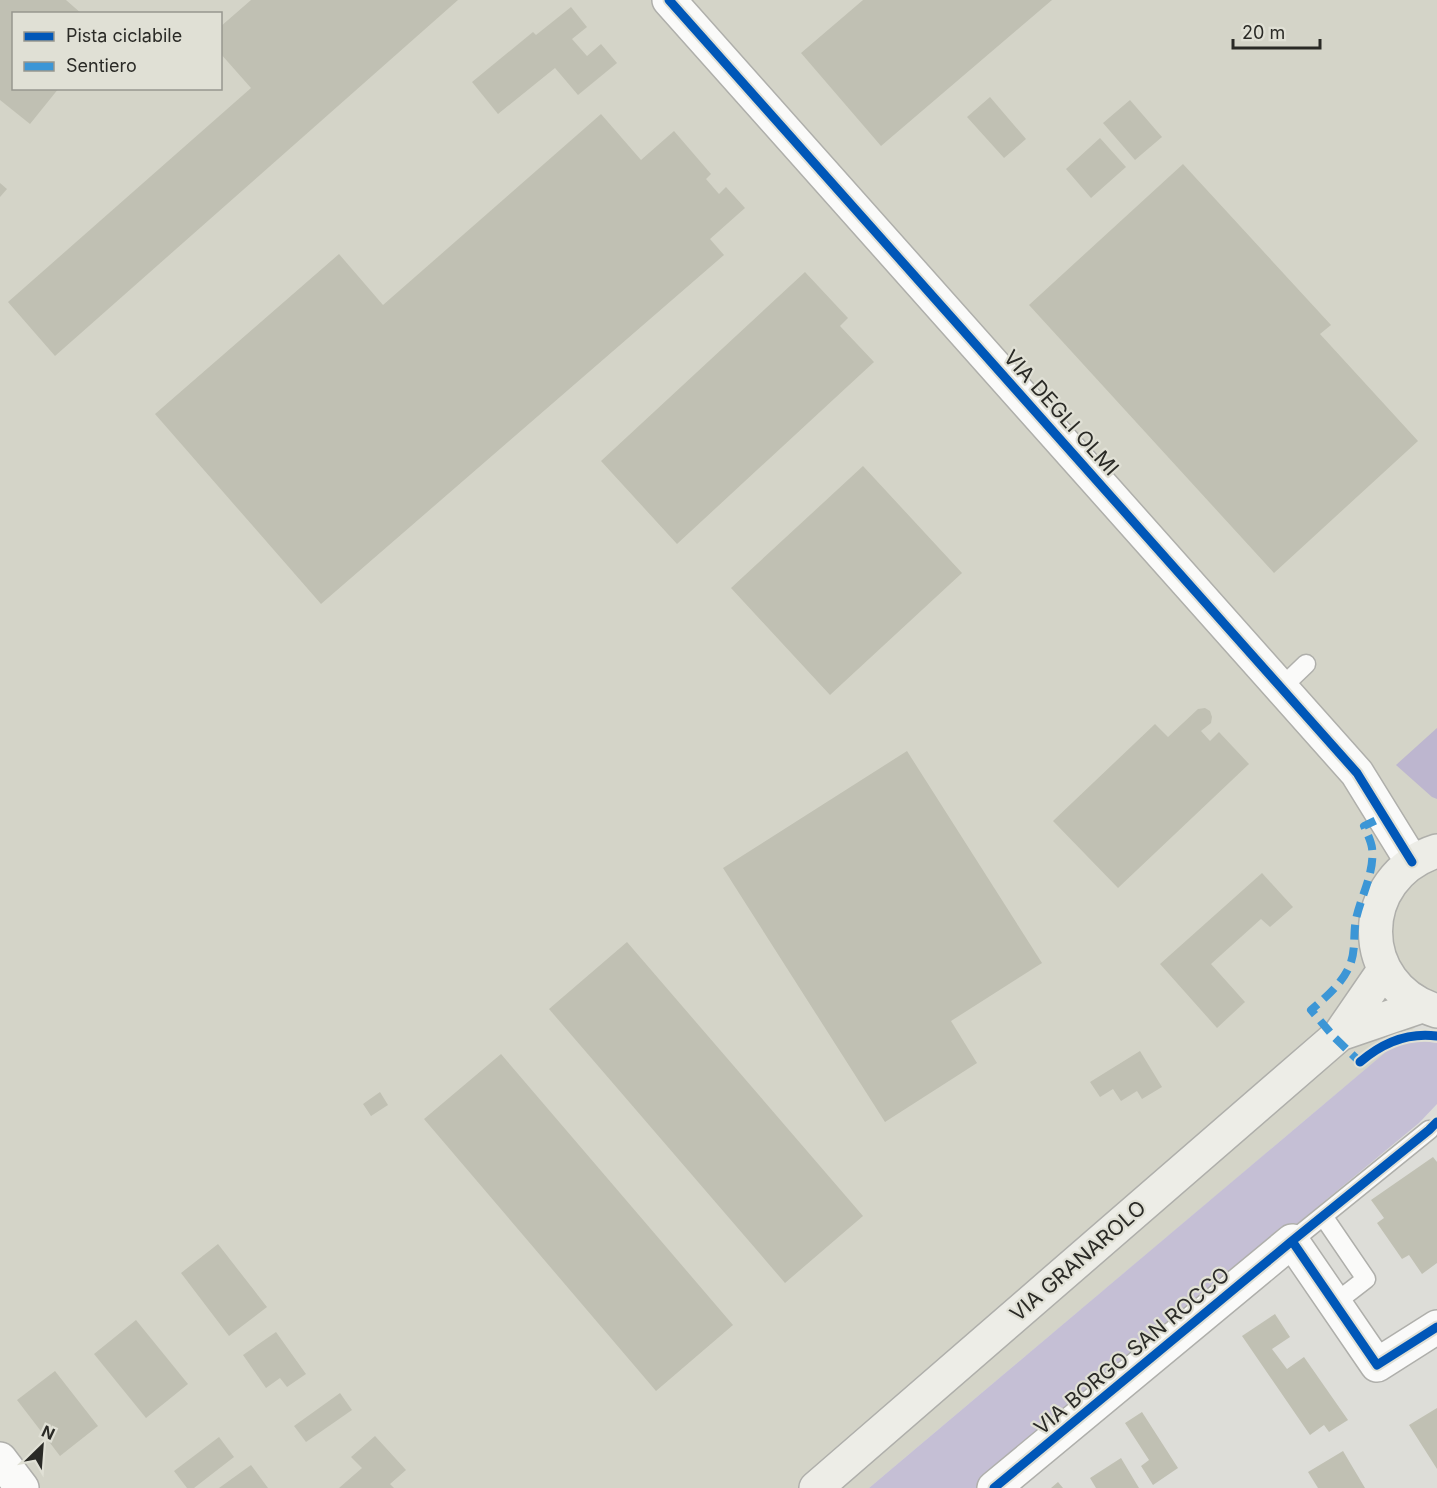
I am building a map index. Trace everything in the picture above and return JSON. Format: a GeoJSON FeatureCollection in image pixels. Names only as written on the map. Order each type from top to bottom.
{"type":"FeatureCollection","features":[{"type":"Feature","properties":{"kind":"main road"},"geometry":{"type":"LineString","coordinates":[[1424,856],[1394,878],[1381,899],[1375,922],[1376,947],[1384,970],[1400,991],[1429,1008]]}},
{"type":"Feature","properties":{"kind":"main road"},"geometry":{"type":"LineString","coordinates":[[1340,1034],[1384,970]]}},
{"type":"Feature","properties":{"kind":"main road"},"geometry":{"type":"LineString","coordinates":[[1340,1034],[1429,1008]]}},
{"type":"Feature","properties":{"kind":"main road","name":"VIA GRANAROLO"},"geometry":{"type":"LineString","coordinates":[[816,1488],[1340,1034]]}},
{"type":"Feature","properties":{"kind":"street","name":"VIA DEGLI OLMI"},"geometry":{"type":"LineString","coordinates":[[669,0],[1357,773],[1424,856]]}},
{"type":"Feature","properties":{"kind":"street"},"geometry":{"type":"LineString","coordinates":[[1293,1241],[1377,1365],[1437,1326]]}},
{"type":"Feature","properties":{"kind":"street","name":"VIA BORGO SAN ROCCO"},"geometry":{"type":"LineString","coordinates":[[994,1488],[1293,1241]]}},
{"type":"Feature","properties":{"kind":"street"},"geometry":{"type":"LineString","coordinates":[[0,1459],[22,1488]]}},
{"type":"Feature","properties":{"kind":"lane"},"geometry":{"type":"LineString","coordinates":[[1281,687],[1306,664]]}},
{"type":"Feature","properties":{"kind":"lane","name":"VIA BORGO SAN ROCCO"},"geometry":{"type":"LineString","coordinates":[[1293,1241],[1429,1130]]}},
{"type":"Feature","properties":{"kind":"lane"},"geometry":{"type":"LineString","coordinates":[[1323,1216],[1366,1280],[1335,1303]]}},
{"type":"Feature","properties":{"kind":"shaded area"},"geometry":{"type":"Polygon","coordinates":[[[0,0],[1437,0],[1437,1009],[869,1488],[0,1488],[0,0]]]}},
{"type":"Feature","properties":{"kind":"shaded area"},"geometry":{"type":"Polygon","coordinates":[[[1437,728],[1437,799],[1396,765],[1437,728]]]}},
{"type":"Feature","properties":{"kind":"shaded area"},"geometry":{"type":"Polygon","coordinates":[[[1422,1041],[1437,1043],[1437,1104],[1419,1123],[978,1488],[869,1488],[1394,1045],[1422,1041]]]}},
{"type":"Feature","properties":{"kind":"building"},"geometry":{"type":"Polygon","coordinates":[[[0,0],[66,0],[80,12],[12,12],[12,90],[57,90],[30,124],[0,100],[0,0]]]}},
{"type":"Feature","properties":{"kind":"building"},"geometry":{"type":"Polygon","coordinates":[[[251,0],[458,0],[55,356],[8,302],[251,88],[222,55],[222,25],[251,0]]]}},
{"type":"Feature","properties":{"kind":"building"},"geometry":{"type":"Polygon","coordinates":[[[863,0],[1052,0],[881,146],[801,53],[863,0]]]}},
{"type":"Feature","properties":{"kind":"building"},"geometry":{"type":"Polygon","coordinates":[[[571,7],[587,27],[572,39],[587,56],[601,44],[617,63],[578,95],[555,68],[498,114],[472,82],[533,32],[536,35],[571,7]]]}},
{"type":"Feature","properties":{"kind":"building"},"geometry":{"type":"Polygon","coordinates":[[[990,97],[1026,139],[1004,158],[967,117],[990,97]]]}},
{"type":"Feature","properties":{"kind":"building"},"geometry":{"type":"Polygon","coordinates":[[[1130,100],[1162,137],[1135,160],[1103,123],[1130,100]]]}},
{"type":"Feature","properties":{"kind":"building"},"geometry":{"type":"Polygon","coordinates":[[[601,114],[641,160],[674,131],[711,174],[706,179],[719,194],[726,187],[745,208],[710,239],[724,255],[321,604],[155,414],[339,254],[383,305],[601,114]]]}},
{"type":"Feature","properties":{"kind":"building"},"geometry":{"type":"Polygon","coordinates":[[[1100,138],[1126,167],[1091,198],[1066,169],[1100,138]]]}},
{"type":"Feature","properties":{"kind":"building"},"geometry":{"type":"Polygon","coordinates":[[[1183,164],[1331,325],[1320,334],[1418,441],[1274,573],[1029,305],[1183,164]]]}},
{"type":"Feature","properties":{"kind":"building"},"geometry":{"type":"Polygon","coordinates":[[[0,183],[7,189],[0,197],[0,183]]]}},
{"type":"Feature","properties":{"kind":"building"},"geometry":{"type":"Polygon","coordinates":[[[805,272],[848,318],[840,326],[874,362],[677,544],[601,461],[805,272]]]}},
{"type":"Feature","properties":{"kind":"building"},"geometry":{"type":"Polygon","coordinates":[[[863,466],[962,573],[830,695],[731,588],[863,466]]]}},
{"type":"Feature","properties":{"kind":"building"},"geometry":{"type":"Polygon","coordinates":[[[1205,708],[1210,711],[1211,723],[1201,731],[1210,741],[1219,732],[1249,764],[1118,888],[1053,821],[1155,724],[1168,737],[1198,709],[1205,708]]]}},
{"type":"Feature","properties":{"kind":"building"},"geometry":{"type":"Polygon","coordinates":[[[907,751],[1042,963],[951,1021],[977,1063],[885,1122],[723,868],[907,751]]]}},
{"type":"Feature","properties":{"kind":"building"},"geometry":{"type":"Polygon","coordinates":[[[1262,873],[1293,907],[1270,927],[1261,919],[1211,964],[1245,1002],[1217,1028],[1160,964],[1262,873]]]}},
{"type":"Feature","properties":{"kind":"building"},"geometry":{"type":"Polygon","coordinates":[[[627,942],[863,1216],[785,1283],[549,1009],[627,942]]]}},
{"type":"Feature","properties":{"kind":"building"},"geometry":{"type":"Polygon","coordinates":[[[1140,1051],[1162,1087],[1142,1099],[1137,1091],[1121,1101],[1113,1089],[1100,1097],[1090,1082],[1140,1051]]]}},
{"type":"Feature","properties":{"kind":"building"},"geometry":{"type":"Polygon","coordinates":[[[501,1054],[733,1325],[656,1391],[424,1119],[501,1054]]]}},
{"type":"Feature","properties":{"kind":"building"},"geometry":{"type":"Polygon","coordinates":[[[380,1092],[388,1105],[371,1116],[363,1104],[380,1092]]]}},
{"type":"Feature","properties":{"kind":"building"},"geometry":{"type":"Polygon","coordinates":[[[1433,1157],[1437,1162],[1437,1263],[1422,1274],[1409,1255],[1402,1259],[1377,1223],[1384,1218],[1371,1200],[1433,1157]]]}},
{"type":"Feature","properties":{"kind":"building"},"geometry":{"type":"Polygon","coordinates":[[[218,1244],[267,1307],[229,1336],[181,1273],[218,1244]]]}},
{"type":"Feature","properties":{"kind":"building"},"geometry":{"type":"Polygon","coordinates":[[[1275,1314],[1290,1337],[1272,1349],[1287,1369],[1304,1357],[1348,1420],[1329,1432],[1324,1425],[1310,1435],[1242,1336],[1275,1314]]]}},
{"type":"Feature","properties":{"kind":"building"},"geometry":{"type":"Polygon","coordinates":[[[136,1320],[188,1384],[146,1418],[94,1354],[136,1320]]]}},
{"type":"Feature","properties":{"kind":"building"},"geometry":{"type":"Polygon","coordinates":[[[276,1332],[306,1374],[287,1387],[280,1378],[266,1388],[243,1355],[276,1332]]]}},
{"type":"Feature","properties":{"kind":"building"},"geometry":{"type":"Polygon","coordinates":[[[55,1371],[98,1426],[60,1456],[17,1400],[55,1371]]]}},
{"type":"Feature","properties":{"kind":"building"},"geometry":{"type":"Polygon","coordinates":[[[340,1393],[352,1410],[306,1442],[294,1426],[340,1393]]]}},
{"type":"Feature","properties":{"kind":"building"},"geometry":{"type":"Polygon","coordinates":[[[1437,1408],[1437,1469],[1409,1425],[1437,1408]]]}},
{"type":"Feature","properties":{"kind":"building"},"geometry":{"type":"Polygon","coordinates":[[[1142,1412],[1178,1468],[1153,1485],[1141,1466],[1149,1460],[1125,1423],[1142,1412]]]}},
{"type":"Feature","properties":{"kind":"building"},"geometry":{"type":"Polygon","coordinates":[[[375,1436],[406,1470],[390,1484],[394,1488],[339,1488],[362,1468],[351,1457],[375,1436]]]}},
{"type":"Feature","properties":{"kind":"building"},"geometry":{"type":"Polygon","coordinates":[[[219,1437],[234,1457],[194,1488],[187,1488],[174,1471],[219,1437]]]}},
{"type":"Feature","properties":{"kind":"building"},"geometry":{"type":"Polygon","coordinates":[[[1343,1451],[1365,1488],[1318,1488],[1308,1472],[1343,1451]]]}},
{"type":"Feature","properties":{"kind":"building"},"geometry":{"type":"Polygon","coordinates":[[[1121,1458],[1139,1488],[1096,1488],[1090,1478],[1121,1458]]]}},
{"type":"Feature","properties":{"kind":"building"},"geometry":{"type":"Polygon","coordinates":[[[251,1465],[268,1488],[219,1488],[251,1465]]]}},
{"type":"Feature","properties":{"kind":"building"},"geometry":{"type":"Polygon","coordinates":[[[1058,1482],[1063,1488],[1051,1488],[1058,1482]]]}},
{"type":"Feature","properties":{"kind":"marked path"},"geometry":{"type":"LineString","coordinates":[[1363,1060],[1360,1062],[1335,1038],[1311,1010],[1338,984],[1350,965],[1356,919],[1370,875],[1372,857],[1369,837],[1364,826],[1385,816]]}},
{"type":"Feature","properties":{"kind":"cycle path"},"geometry":{"type":"LineString","coordinates":[[669,0],[1357,773],[1412,862]]}},
{"type":"Feature","properties":{"kind":"cycle path"},"geometry":{"type":"LineString","coordinates":[[1360,1062],[1377,1049],[1396,1040],[1415,1036],[1437,1036]]}},
{"type":"Feature","properties":{"kind":"cycle path"},"geometry":{"type":"LineString","coordinates":[[1292,1241],[1437,1122]]}},
{"type":"Feature","properties":{"kind":"cycle path"},"geometry":{"type":"LineString","coordinates":[[994,1488],[1292,1241],[1377,1365],[1437,1327]]}}]}
